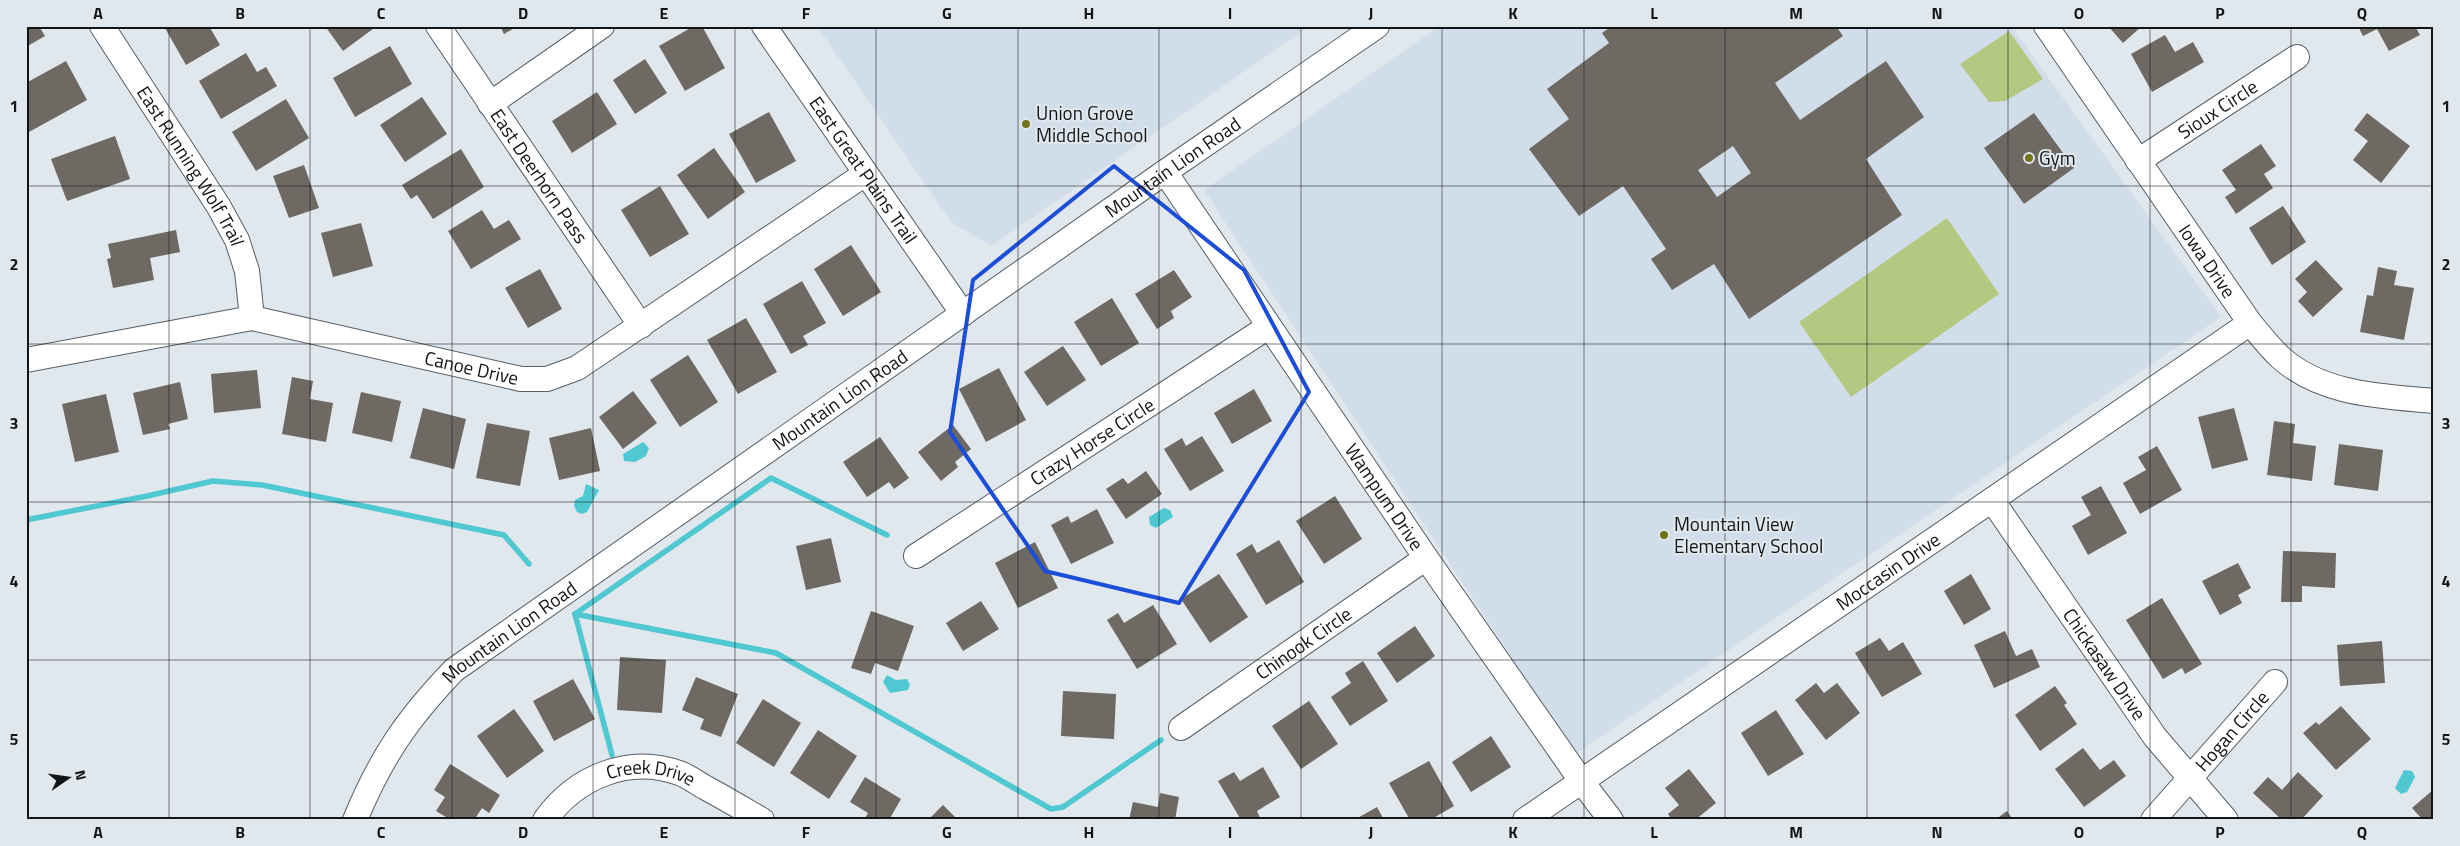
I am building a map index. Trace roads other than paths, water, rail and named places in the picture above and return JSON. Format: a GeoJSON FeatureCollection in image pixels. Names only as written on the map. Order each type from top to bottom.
{"type":"FeatureCollection","features":[{"type":"Feature","properties":{"kind":"street","name":"East Running Wolf Trail"},"geometry":{"type":"LineString","coordinates":[[102,26],[219,207],[237,240],[247,272],[252,318]]}},
{"type":"Feature","properties":{"kind":"street","name":"East Deerhorn Pass"},"geometry":{"type":"LineString","coordinates":[[438,26],[642,326]]}},
{"type":"Feature","properties":{"kind":"street"},"geometry":{"type":"LineString","coordinates":[[490,104],[602,26]]}},
{"type":"Feature","properties":{"kind":"street","name":"East Great Plains Trail"},"geometry":{"type":"LineString","coordinates":[[764,26],[963,314]]}},
{"type":"Feature","properties":{"kind":"street","name":"Mountain Lion Road"},"geometry":{"type":"LineString","coordinates":[[355,820],[388,750],[419,708],[454,670],[1165,172],[1377,26]]}},
{"type":"Feature","properties":{"kind":"street","name":"Iowa Drive"},"geometry":{"type":"LineString","coordinates":[[2046,26],[2250,323],[2281,358],[2315,380],[2352,393],[2434,401]]}},
{"type":"Feature","properties":{"kind":"street","name":"Sioux Circle"},"geometry":{"type":"LineString","coordinates":[[2138,160],[2297,57]]}},
{"type":"Feature","properties":{"kind":"street","name":"Wampum Drive"},"geometry":{"type":"LineString","coordinates":[[1165,172],[1426,558],[1582,782],[1611,820]]}},
{"type":"Feature","properties":{"kind":"street","name":"Canoe Drive"},"geometry":{"type":"LineString","coordinates":[[26,360],[252,318],[521,379],[547,379],[577,368],[866,174]]}},
{"type":"Feature","properties":{"kind":"street","name":"Moccasin Drive"},"geometry":{"type":"LineString","coordinates":[[1525,820],[2250,323]]}},
{"type":"Feature","properties":{"kind":"street","name":"Crazy Horse Circle"},"geometry":{"type":"LineString","coordinates":[[916,556],[1268,327]]}},
{"type":"Feature","properties":{"kind":"street","name":"Chickasaw Drive"},"geometry":{"type":"LineString","coordinates":[[1992,500],[2155,737],[2226,820]]}},
{"type":"Feature","properties":{"kind":"street","name":"Chinook Circle"},"geometry":{"type":"LineString","coordinates":[[1181,728],[1426,558]]}},
{"type":"Feature","properties":{"kind":"street","name":"Hogan Circle"},"geometry":{"type":"LineString","coordinates":[[2153,820],[2274,682]]}},
{"type":"Feature","properties":{"kind":"street","name":"Creek Drive"},"geometry":{"type":"LineString","coordinates":[[545,820],[556,804],[588,782],[613,769],[648,766],[680,773],[762,820]]}},
{"type":"Feature","properties":{"kind":"water"},"geometry":{"type":"Polygon","coordinates":[[[643,442],[649,448],[646,456],[635,462],[624,461],[623,454],[643,442]]]}},
{"type":"Feature","properties":{"kind":"water"},"geometry":{"type":"Polygon","coordinates":[[[586,484],[599,490],[587,512],[582,514],[577,512],[574,506],[575,500],[583,496],[586,484]]]}},
{"type":"Feature","properties":{"kind":"water"},"geometry":{"type":"Polygon","coordinates":[[[1164,508],[1170,510],[1173,517],[1156,528],[1150,525],[1149,517],[1164,508]]]}},
{"type":"Feature","properties":{"kind":"water"},"geometry":{"type":"Polygon","coordinates":[[[887,675],[896,680],[907,679],[910,685],[908,690],[890,693],[883,682],[887,675]]]}},
{"type":"Feature","properties":{"kind":"water"},"geometry":{"type":"Polygon","coordinates":[[[2404,770],[2412,771],[2415,777],[2407,792],[2401,794],[2395,788],[2404,770]]]}},
{"type":"Feature","properties":{"kind":"waterway"},"geometry":{"type":"LineString","coordinates":[[575,614],[771,478],[887,535]]}},
{"type":"Feature","properties":{"kind":"waterway"},"geometry":{"type":"LineString","coordinates":[[26,520],[213,481],[262,485],[504,535],[529,564]]}},
{"type":"Feature","properties":{"kind":"waterway"},"geometry":{"type":"LineString","coordinates":[[575,614],[776,653],[1051,809],[1063,807],[1161,740]]}},
{"type":"Feature","properties":{"kind":"waterway"},"geometry":{"type":"LineString","coordinates":[[575,614],[612,755]]}},
{"type":"Feature","properties":{"kind":"place","name":"Union Grove Middle School"},"geometry":{"type":"Point","coordinates":[1026,124]}},
{"type":"Feature","properties":{"kind":"place","name":"Gym"},"geometry":{"type":"Point","coordinates":[2029,158]}},
{"type":"Feature","properties":{"kind":"place","name":"Mountain View Elementary School"},"geometry":{"type":"Point","coordinates":[1664,535]}}]}
